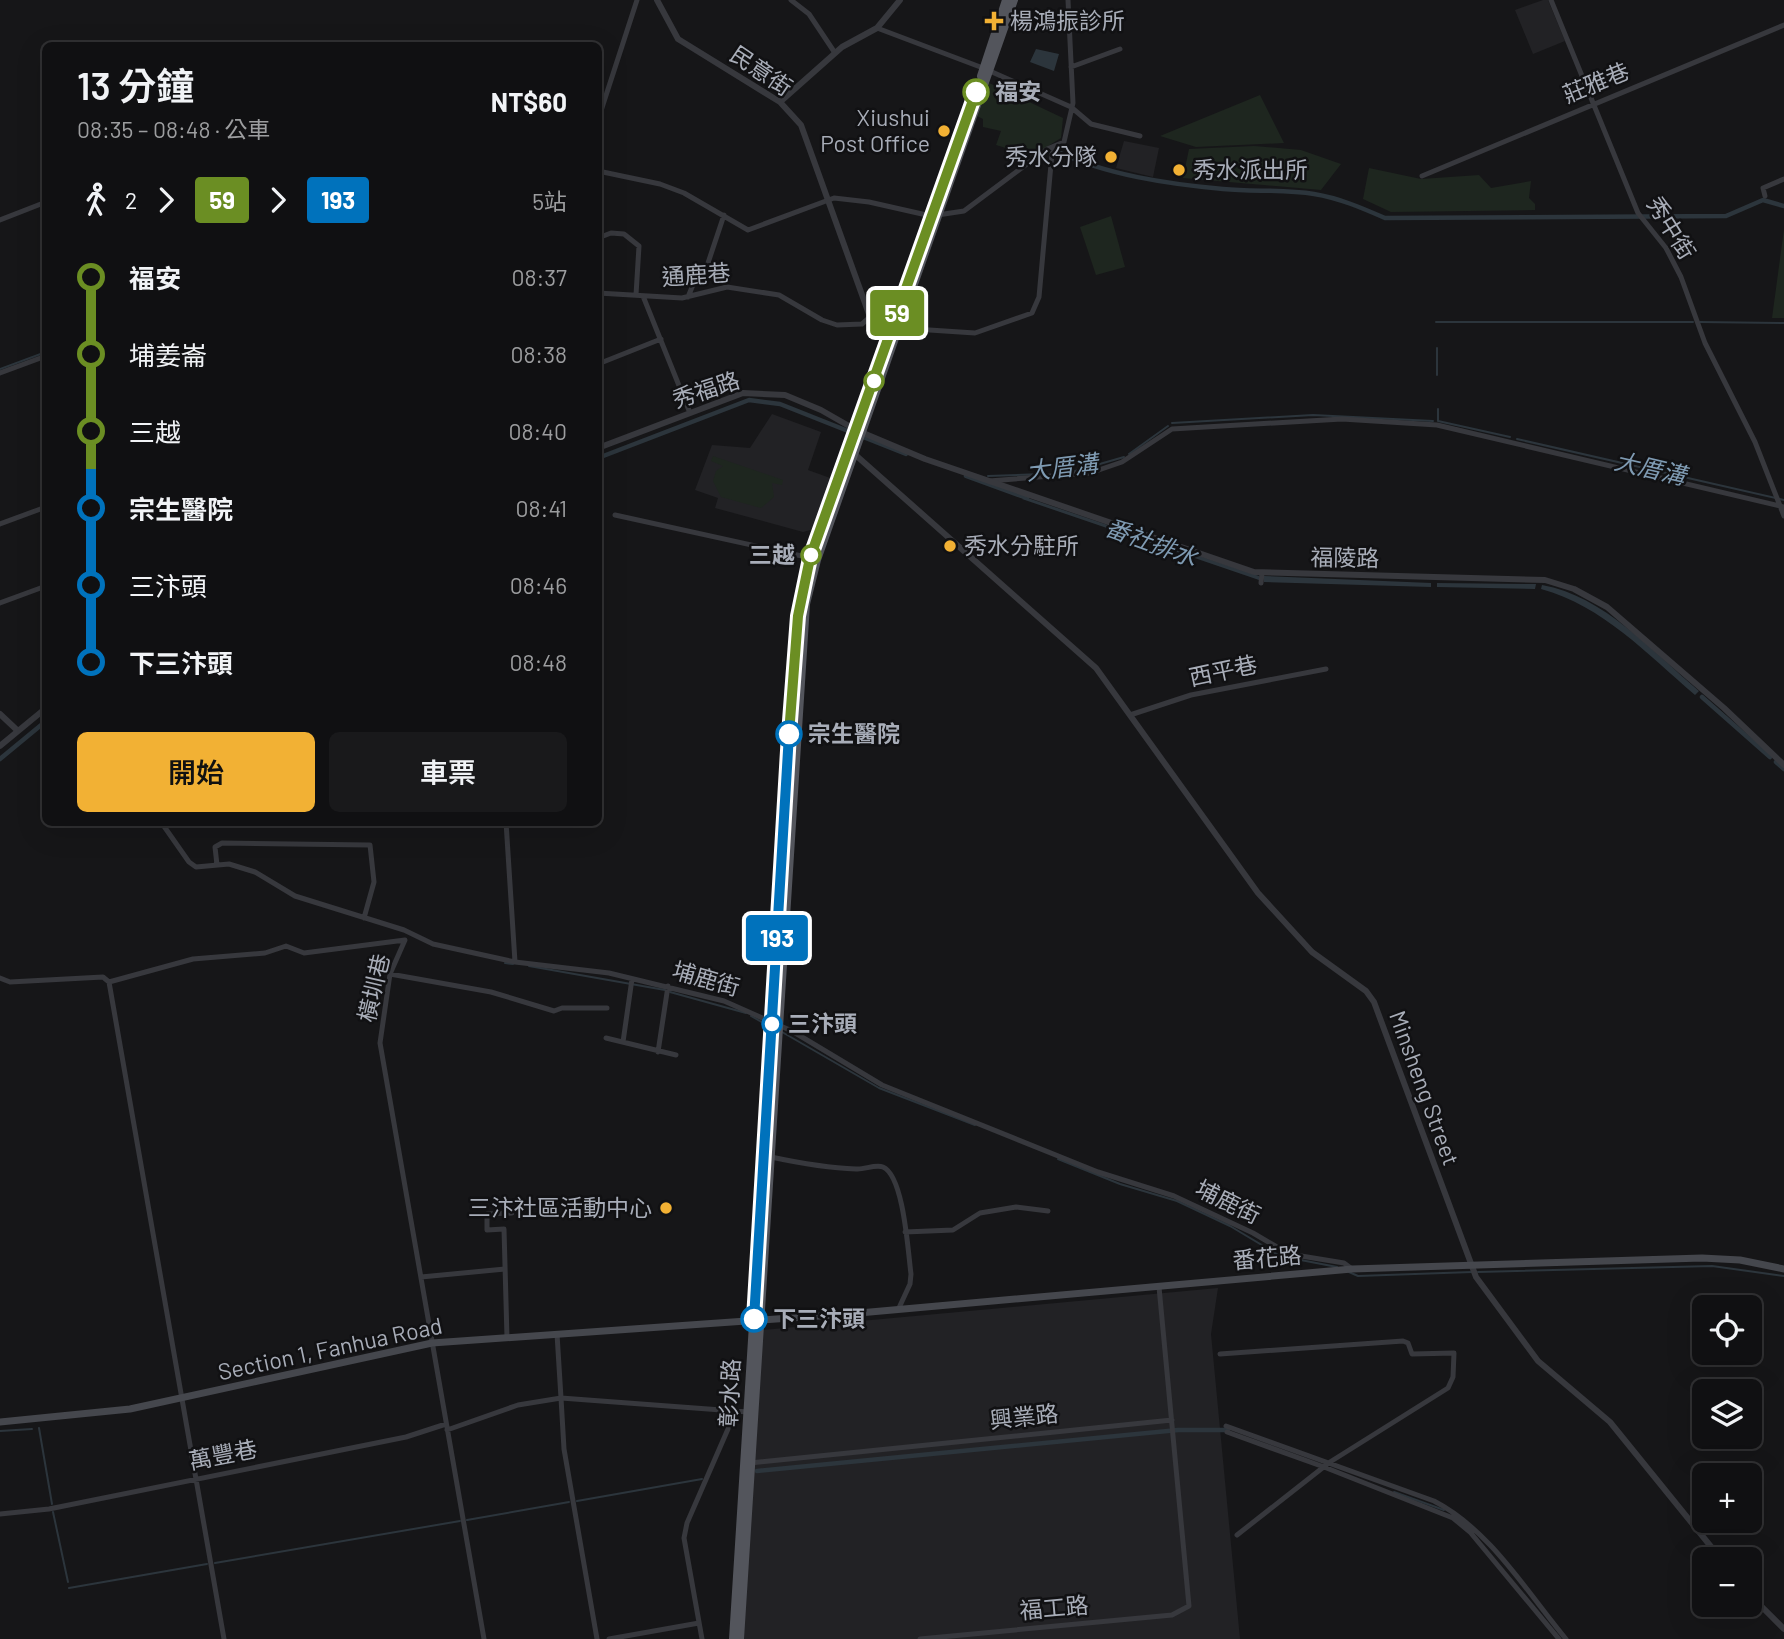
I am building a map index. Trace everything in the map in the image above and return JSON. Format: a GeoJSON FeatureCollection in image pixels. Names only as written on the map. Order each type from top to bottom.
{"type":"FeatureCollection","features":[{"type":"Feature","properties":{"kind":"main road"},"geometry":{"type":"LineString","coordinates":[[775,1025],[793,729],[806,604],[814,559],[935,216],[1006,0]]}},
{"type":"Feature","properties":{"kind":"main road"},"geometry":{"type":"LineString","coordinates":[[985,69],[1014,0]]}},
{"type":"Feature","properties":{"kind":"main road","name":"彰水路"},"geometry":{"type":"LineString","coordinates":[[733,1639],[749,1463],[748,1412],[771,1157],[775,1025]]}},
{"type":"Feature","properties":{"kind":"main road","name":"彰水路"},"geometry":{"type":"LineString","coordinates":[[740,1639],[775,1025]]}},
{"type":"Feature","properties":{"kind":"main road","name":"番花路"},"geometry":{"type":"LineString","coordinates":[[758,1321],[1352,1269],[1702,1258],[1740,1260],[1784,1269]]}},
{"type":"Feature","properties":{"kind":"main road","name":"Section 1, Fanhua Road"},"geometry":{"type":"LineString","coordinates":[[0,1422],[94,1413],[182,1399],[432,1343],[758,1321]]}},
{"type":"Feature","properties":{"kind":"street"},"geometry":{"type":"LineString","coordinates":[[602,107],[636,0]]}},
{"type":"Feature","properties":{"kind":"street","name":"民意街"},"geometry":{"type":"LineString","coordinates":[[657,0],[678,39],[780,102],[801,125],[870,317]]}},
{"type":"Feature","properties":{"kind":"street"},"geometry":{"type":"LineString","coordinates":[[791,0],[809,14],[835,53]]}},
{"type":"Feature","properties":{"kind":"street"},"geometry":{"type":"LineString","coordinates":[[780,102],[835,53],[877,28],[900,0]]}},
{"type":"Feature","properties":{"kind":"street"},"geometry":{"type":"LineString","coordinates":[[870,317],[895,327],[975,332],[1032,313],[1039,297],[1052,153],[1064,142],[1070,107],[1068,0]]}},
{"type":"Feature","properties":{"kind":"street","name":"秀中街"},"geometry":{"type":"LineString","coordinates":[[1551,0],[1638,213],[1666,248],[1681,277],[1705,343],[1755,442],[1784,516]]}},
{"type":"Feature","properties":{"kind":"street","name":"莊雅巷"},"geometry":{"type":"LineString","coordinates":[[1422,176],[1784,24]]}},
{"type":"Feature","properties":{"kind":"street"},"geometry":{"type":"LineString","coordinates":[[877,28],[985,69],[1070,107],[1091,124],[1140,136]]}},
{"type":"Feature","properties":{"kind":"street"},"geometry":{"type":"LineString","coordinates":[[1071,67],[1120,49]]}},
{"type":"Feature","properties":{"kind":"street"},"geometry":{"type":"LineString","coordinates":[[602,172],[660,184],[684,193],[748,230],[827,200],[848,198],[935,216],[964,211],[1047,149],[1064,142]]}},
{"type":"Feature","properties":{"kind":"street"},"geometry":{"type":"LineString","coordinates":[[1765,196],[1763,188],[1784,180]]}},
{"type":"Feature","properties":{"kind":"street"},"geometry":{"type":"LineString","coordinates":[[0,220],[42,204]]}},
{"type":"Feature","properties":{"kind":"street"},"geometry":{"type":"LineString","coordinates":[[688,297],[697,275],[706,269],[724,215]]}},
{"type":"Feature","properties":{"kind":"street"},"geometry":{"type":"LineString","coordinates":[[602,236],[611,233],[624,234],[639,247],[639,295],[661,339],[690,413]]}},
{"type":"Feature","properties":{"kind":"street","name":"通鹿巷"},"geometry":{"type":"LineString","coordinates":[[602,293],[688,297],[727,287],[779,295],[822,320],[837,325],[862,324],[870,317]]}},
{"type":"Feature","properties":{"kind":"street"},"geometry":{"type":"LineString","coordinates":[[602,362],[661,339]]}},
{"type":"Feature","properties":{"kind":"street"},"geometry":{"type":"LineString","coordinates":[[0,373],[42,357]]}},
{"type":"Feature","properties":{"kind":"street","name":"秀福路"},"geometry":{"type":"LineString","coordinates":[[602,446],[743,393],[763,392],[785,395],[821,410],[858,434]]}},
{"type":"Feature","properties":{"kind":"street"},"geometry":{"type":"LineString","coordinates":[[989,481],[1090,473],[1122,462],[1172,429],[1342,419],[1437,425],[1780,503]]}},
{"type":"Feature","properties":{"kind":"street","name":"福陵路"},"geometry":{"type":"LineString","coordinates":[[858,434],[1262,573],[1545,580],[1574,589],[1607,607],[1724,708],[1784,765]]}},
{"type":"Feature","properties":{"kind":"street","name":"Minsheng Street"},"geometry":{"type":"LineString","coordinates":[[853,451],[1096,668],[1258,892],[1312,953],[1366,992],[1374,1002],[1476,1278],[1538,1361],[1610,1422],[1711,1547]]}},
{"type":"Feature","properties":{"kind":"street"},"geometry":{"type":"LineString","coordinates":[[0,524],[42,508]]}},
{"type":"Feature","properties":{"kind":"street"},"geometry":{"type":"LineString","coordinates":[[615,515],[814,559]]}},
{"type":"Feature","properties":{"kind":"street"},"geometry":{"type":"LineString","coordinates":[[1261,583],[1262,573]]}},
{"type":"Feature","properties":{"kind":"street"},"geometry":{"type":"LineString","coordinates":[[0,603],[42,587]]}},
{"type":"Feature","properties":{"kind":"street","name":"西平巷"},"geometry":{"type":"LineString","coordinates":[[1130,715],[1191,695],[1326,669]]}},
{"type":"Feature","properties":{"kind":"street"},"geometry":{"type":"LineString","coordinates":[[0,746],[42,711]]}},
{"type":"Feature","properties":{"kind":"street"},"geometry":{"type":"LineString","coordinates":[[0,713],[18,731]]}},
{"type":"Feature","properties":{"kind":"street","name":"埔鹿街"},"geometry":{"type":"LineString","coordinates":[[164,826],[189,862],[196,867],[229,864],[255,872],[296,896],[404,930],[433,944],[515,962],[576,968],[668,986],[724,1001],[792,1031],[882,1085],[1098,1172],[1174,1196],[1253,1233],[1289,1254],[1344,1263],[1352,1269]]}},
{"type":"Feature","properties":{"kind":"street"},"geometry":{"type":"LineString","coordinates":[[506,826],[515,962]]}},
{"type":"Feature","properties":{"kind":"street"},"geometry":{"type":"LineString","coordinates":[[217,866],[215,847],[222,843],[370,845],[374,882],[364,918]]}},
{"type":"Feature","properties":{"kind":"street","name":"橫圳巷"},"geometry":{"type":"LineString","coordinates":[[0,978],[10,982],[103,977],[109,982],[193,959],[265,953],[286,946],[304,953],[405,940],[390,974],[380,1043],[446,1427]]}},
{"type":"Feature","properties":{"kind":"street"},"geometry":{"type":"LineString","coordinates":[[390,974],[491,992],[554,1012],[562,1008],[607,1008]]}},
{"type":"Feature","properties":{"kind":"street"},"geometry":{"type":"LineString","coordinates":[[623,1042],[632,979]]}},
{"type":"Feature","properties":{"kind":"street"},"geometry":{"type":"LineString","coordinates":[[109,982],[224,1639]]}},
{"type":"Feature","properties":{"kind":"street"},"geometry":{"type":"LineString","coordinates":[[659,1052],[668,986]]}},
{"type":"Feature","properties":{"kind":"street"},"geometry":{"type":"LineString","coordinates":[[606,1038],[676,1055]]}},
{"type":"Feature","properties":{"kind":"street"},"geometry":{"type":"LineString","coordinates":[[771,1157],[858,1170],[883,1167],[900,1191],[905,1232],[910,1284],[898,1310]]}},
{"type":"Feature","properties":{"kind":"street"},"geometry":{"type":"LineString","coordinates":[[905,1232],[953,1230],[980,1213],[1016,1207],[1048,1211]]}},
{"type":"Feature","properties":{"kind":"street"},"geometry":{"type":"LineString","coordinates":[[508,1338],[504,1229],[487,1230],[487,1214],[512,1213]]}},
{"type":"Feature","properties":{"kind":"street"},"geometry":{"type":"LineString","coordinates":[[421,1277],[505,1269]]}},
{"type":"Feature","properties":{"kind":"street"},"geometry":{"type":"LineString","coordinates":[[1159,1287],[1172,1420]]}},
{"type":"Feature","properties":{"kind":"street"},"geometry":{"type":"LineString","coordinates":[[557,1334],[564,1449],[597,1639]]}},
{"type":"Feature","properties":{"kind":"street"},"geometry":{"type":"LineString","coordinates":[[1220,1354],[1403,1341],[1408,1343],[1412,1354],[1453,1350],[1452,1377],[1448,1388],[1327,1465],[1237,1535]]}},
{"type":"Feature","properties":{"kind":"street","name":"萬豐巷"},"geometry":{"type":"LineString","coordinates":[[0,1514],[49,1509],[406,1437],[518,1405],[561,1398],[748,1412]]}},
{"type":"Feature","properties":{"kind":"street"},"geometry":{"type":"LineString","coordinates":[[702,1639],[684,1538],[687,1523],[728,1429],[728,1409]]}},
{"type":"Feature","properties":{"kind":"street","name":"興業路"},"geometry":{"type":"LineString","coordinates":[[749,1463],[1172,1420]]}},
{"type":"Feature","properties":{"kind":"street","name":"福工路"},"geometry":{"type":"LineString","coordinates":[[920,1639],[1172,1615],[1189,1606],[1172,1420]]}},
{"type":"Feature","properties":{"kind":"street"},"geometry":{"type":"LineString","coordinates":[[446,1427],[484,1639]]}},
{"type":"Feature","properties":{"kind":"street"},"geometry":{"type":"LineString","coordinates":[[1226,1429],[1434,1501],[1461,1516],[1475,1528],[1566,1639]]}},
{"type":"Feature","properties":{"kind":"street"},"geometry":{"type":"LineString","coordinates":[[1327,1465],[1453,1518],[1470,1532],[1559,1639]]}},
{"type":"Feature","properties":{"kind":"street"},"geometry":{"type":"LineString","coordinates":[[1762,1607],[1784,1629]]}},
{"type":"Feature","properties":{"kind":"street"},"geometry":{"type":"LineString","coordinates":[[609,1639],[699,1623]]}},
{"type":"Feature","properties":{"kind":"shaded area"},"geometry":{"type":"Polygon","coordinates":[[[1548,0],[1565,41],[1533,54],[1515,10],[1548,0]]]}},
{"type":"Feature","properties":{"kind":"shaded area"},"geometry":{"type":"Polygon","coordinates":[[[987,82],[1063,118],[1061,138],[1032,156],[996,145],[1001,131],[983,127],[983,119],[975,115],[987,82]]]}},
{"type":"Feature","properties":{"kind":"shaded area"},"geometry":{"type":"Polygon","coordinates":[[[1260,95],[1284,143],[1196,147],[1160,136],[1260,95]]]}},
{"type":"Feature","properties":{"kind":"shaded area"},"geometry":{"type":"Polygon","coordinates":[[[1124,141],[1159,148],[1153,177],[1116,168],[1124,141]]]}},
{"type":"Feature","properties":{"kind":"shaded area"},"geometry":{"type":"Polygon","coordinates":[[[1254,146],[1301,150],[1341,164],[1321,190],[1183,178],[1189,149],[1254,146]]]}},
{"type":"Feature","properties":{"kind":"shaded area"},"geometry":{"type":"Polygon","coordinates":[[[1369,168],[1421,179],[1479,175],[1491,188],[1531,181],[1529,198],[1535,204],[1535,210],[1391,212],[1363,199],[1369,168]]]}},
{"type":"Feature","properties":{"kind":"shaded area"},"geometry":{"type":"Polygon","coordinates":[[[1111,216],[1125,267],[1096,275],[1080,227],[1111,216]]]}},
{"type":"Feature","properties":{"kind":"shaded area"},"geometry":{"type":"Polygon","coordinates":[[[1784,229],[1784,318],[1772,318],[1784,229]]]}},
{"type":"Feature","properties":{"kind":"shaded area"},"geometry":{"type":"Polygon","coordinates":[[[772,414],[821,432],[808,470],[833,479],[814,529],[803,532],[715,508],[718,498],[695,490],[712,445],[750,448],[772,414]]]}},
{"type":"Feature","properties":{"kind":"shaded area"},"geometry":{"type":"Polygon","coordinates":[[[713,456],[783,480],[782,485],[772,483],[774,497],[761,508],[721,497],[713,481],[716,471],[723,466],[711,461],[713,456]]]}},
{"type":"Feature","properties":{"kind":"shaded area"},"geometry":{"type":"Polygon","coordinates":[[[1218,1288],[1211,1334],[1240,1639],[743,1639],[763,1330],[1218,1288]]]}},
{"type":"Feature","properties":{"kind":"water"},"geometry":{"type":"Polygon","coordinates":[[[1036,49],[1059,54],[1054,71],[1030,62],[1036,49]]]}},
{"type":"Feature","properties":{"kind":"water"},"geometry":{"type":"Polygon","coordinates":[[[1025,497],[1259,576],[1259,580],[1022,499],[1025,497]]]}},
{"type":"Feature","properties":{"kind":"water"},"geometry":{"type":"Polygon","coordinates":[[[1264,576],[1431,583],[1431,587],[1264,582],[1264,576]]]}},
{"type":"Feature","properties":{"kind":"water"},"geometry":{"type":"Polygon","coordinates":[[[1437,583],[1536,584],[1535,589],[1437,587],[1437,583]]]}},
{"type":"Feature","properties":{"kind":"water"},"geometry":{"type":"Polygon","coordinates":[[[1542,585],[1565,591],[1607,613],[1699,691],[1695,695],[1642,648],[1604,619],[1563,597],[1541,589],[1542,585]]]}},
{"type":"Feature","properties":{"kind":"waterway"},"geometry":{"type":"LineString","coordinates":[[1056,151],[1095,166],[1159,181],[1223,189],[1303,192],[1323,196],[1385,218],[1726,216],[1763,200],[1784,206]]}},
{"type":"Feature","properties":{"kind":"waterway"},"geometry":{"type":"LineString","coordinates":[[1436,322],[1693,322]]}},
{"type":"Feature","properties":{"kind":"waterway"},"geometry":{"type":"LineString","coordinates":[[1700,322],[1784,323]]}},
{"type":"Feature","properties":{"kind":"waterway"},"geometry":{"type":"LineString","coordinates":[[1437,348],[1437,375]]}},
{"type":"Feature","properties":{"kind":"waterway"},"geometry":{"type":"LineString","coordinates":[[0,369],[42,353]]}},
{"type":"Feature","properties":{"kind":"waterway"},"geometry":{"type":"LineString","coordinates":[[602,456],[749,400],[780,404],[906,454]]}},
{"type":"Feature","properties":{"kind":"waterway"},"geometry":{"type":"LineString","coordinates":[[1438,409],[1438,421]]}},
{"type":"Feature","properties":{"kind":"waterway","name":"大厝溝"},"geometry":{"type":"LineString","coordinates":[[1172,423],[1313,415],[1433,421]]}},
{"type":"Feature","properties":{"kind":"waterway","name":"大厝溝"},"geometry":{"type":"LineString","coordinates":[[1438,421],[1510,437]]}},
{"type":"Feature","properties":{"kind":"waterway","name":"大厝溝"},"geometry":{"type":"LineString","coordinates":[[1129,454],[1168,426]]}},
{"type":"Feature","properties":{"kind":"waterway","name":"大厝溝"},"geometry":{"type":"LineString","coordinates":[[1517,439],[1784,500]]}},
{"type":"Feature","properties":{"kind":"waterway","name":"大厝溝"},"geometry":{"type":"LineString","coordinates":[[1072,472],[1124,457]]}},
{"type":"Feature","properties":{"kind":"waterway","name":"大厝溝"},"geometry":{"type":"LineString","coordinates":[[988,476],[1042,474]]}},
{"type":"Feature","properties":{"kind":"waterway","name":"番社排水"},"geometry":{"type":"LineString","coordinates":[[966,476],[1027,498]]}},
{"type":"Feature","properties":{"kind":"waterway","name":"番社排水"},"geometry":{"type":"LineString","coordinates":[[1702,697],[1770,757]]}},
{"type":"Feature","properties":{"kind":"waterway"},"geometry":{"type":"LineString","coordinates":[[0,759],[42,724]]}},
{"type":"Feature","properties":{"kind":"waterway","name":"番社排水"},"geometry":{"type":"LineString","coordinates":[[1776,762],[1784,769]]}},
{"type":"Feature","properties":{"kind":"waterway"},"geometry":{"type":"LineString","coordinates":[[505,963],[513,964]]}},
{"type":"Feature","properties":{"kind":"waterway"},"geometry":{"type":"LineString","coordinates":[[529,966],[665,990]]}},
{"type":"Feature","properties":{"kind":"waterway"},"geometry":{"type":"LineString","coordinates":[[670,992],[746,1013]]}},
{"type":"Feature","properties":{"kind":"waterway"},"geometry":{"type":"LineString","coordinates":[[751,1016],[767,1025]]}},
{"type":"Feature","properties":{"kind":"waterway"},"geometry":{"type":"LineString","coordinates":[[782,1032],[879,1088],[975,1125]]}},
{"type":"Feature","properties":{"kind":"waterway"},"geometry":{"type":"LineString","coordinates":[[1058,1159],[1120,1184],[1177,1201],[1230,1226],[1280,1256],[1337,1267]]}},
{"type":"Feature","properties":{"kind":"waterway"},"geometry":{"type":"LineString","coordinates":[[1478,1272],[1712,1266],[1784,1276]]}},
{"type":"Feature","properties":{"kind":"waterway"},"geometry":{"type":"LineString","coordinates":[[1349,1272],[1358,1276],[1472,1272]]}},
{"type":"Feature","properties":{"kind":"waterway"},"geometry":{"type":"LineString","coordinates":[[39,1428],[52,1504]]}},
{"type":"Feature","properties":{"kind":"waterway"},"geometry":{"type":"LineString","coordinates":[[0,1431],[32,1429]]}},
{"type":"Feature","properties":{"kind":"waterway"},"geometry":{"type":"LineString","coordinates":[[757,1471],[1178,1430],[1228,1430]]}},
{"type":"Feature","properties":{"kind":"waterway"},"geometry":{"type":"LineString","coordinates":[[577,1501],[702,1479]]}},
{"type":"Feature","properties":{"kind":"waterway"},"geometry":{"type":"LineString","coordinates":[[1394,1492],[1444,1510]]}},
{"type":"Feature","properties":{"kind":"waterway"},"geometry":{"type":"LineString","coordinates":[[467,1520],[569,1502]]}},
{"type":"Feature","properties":{"kind":"waterway"},"geometry":{"type":"LineString","coordinates":[[53,1512],[68,1582]]}},
{"type":"Feature","properties":{"kind":"waterway"},"geometry":{"type":"LineString","coordinates":[[215,1563],[460,1521]]}},
{"type":"Feature","properties":{"kind":"waterway"},"geometry":{"type":"LineString","coordinates":[[69,1588],[207,1564]]}},
{"type":"Feature","properties":{"kind":"bus line","name":"59"},"geometry":{"type":"LineString","coordinates":[[789,734],[798,616],[810,558],[881,365],[892,326],[976,92]]}},
{"type":"Feature","properties":{"kind":"bus line","name":"193"},"geometry":{"type":"LineString","coordinates":[[754,1319],[789,734]]}},
{"type":"Feature","properties":{"kind":"place","name":"楊鴻振診所"},"geometry":{"type":"Point","coordinates":[994,21]}},
{"type":"Feature","properties":{"kind":"place","name":"福安"},"geometry":{"type":"Point","coordinates":[976,92]}},
{"type":"Feature","properties":{"kind":"place","name":"Xiushui Post Office"},"geometry":{"type":"Point","coordinates":[944,131]}},
{"type":"Feature","properties":{"kind":"place","name":"秀水分隊"},"geometry":{"type":"Point","coordinates":[1111,157]}},
{"type":"Feature","properties":{"kind":"place","name":"秀水派出所"},"geometry":{"type":"Point","coordinates":[1179,170]}},
{"type":"Feature","properties":{"kind":"place","name":"秀水分駐所"},"geometry":{"type":"Point","coordinates":[950,546]}},
{"type":"Feature","properties":{"kind":"place","name":"三越"},"geometry":{"type":"Point","coordinates":[811,555]}},
{"type":"Feature","properties":{"kind":"place","name":"宗生醫院"},"geometry":{"type":"Point","coordinates":[789,734]}},
{"type":"Feature","properties":{"kind":"place","name":"三汴頭"},"geometry":{"type":"Point","coordinates":[772,1024]}},
{"type":"Feature","properties":{"kind":"place","name":"三汴社區活動中心"},"geometry":{"type":"Point","coordinates":[666,1208]}},
{"type":"Feature","properties":{"kind":"place","name":"下三汴頭"},"geometry":{"type":"Point","coordinates":[754,1319]}}]}
